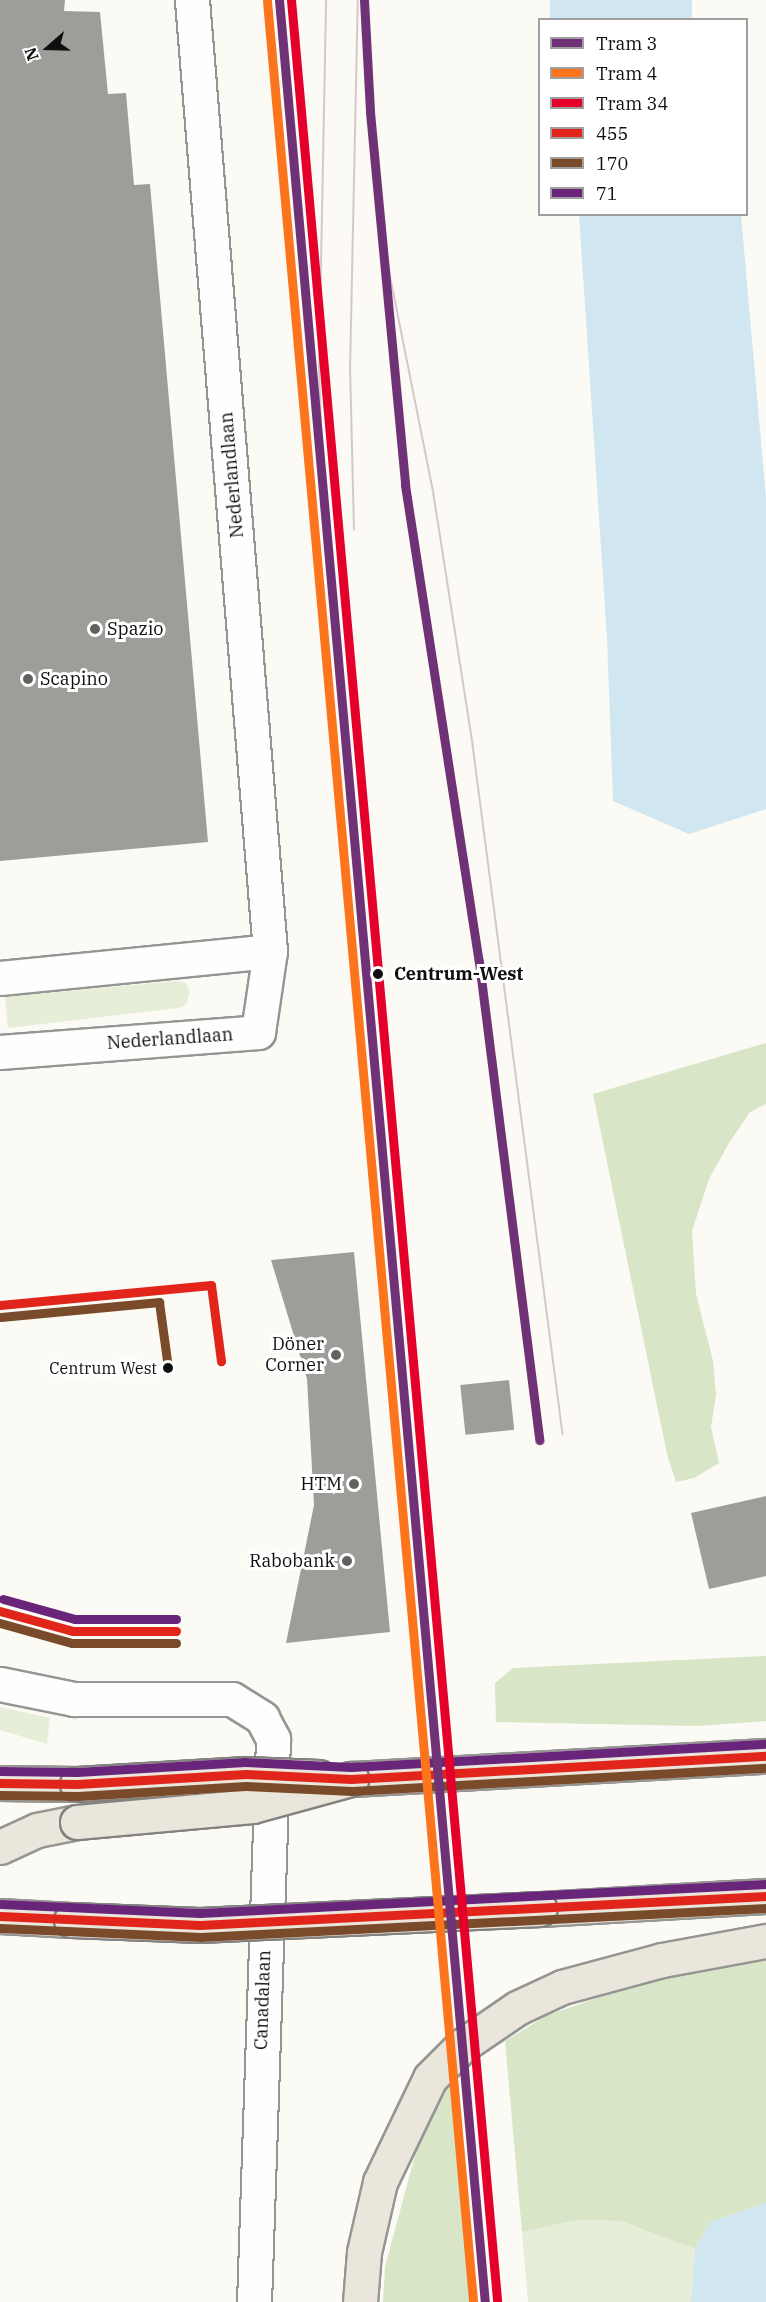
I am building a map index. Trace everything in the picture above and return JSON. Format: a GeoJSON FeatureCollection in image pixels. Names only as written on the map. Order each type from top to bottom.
{"type":"FeatureCollection","features":[{"type":"Feature","properties":{"kind":"main road"},"geometry":{"type":"LineString","coordinates":[[0,1783],[77,1784],[246,1774],[351,1779],[528,1767],[766,1756]]}},
{"type":"Feature","properties":{"kind":"main road"},"geometry":{"type":"LineString","coordinates":[[0,1847],[38,1830],[77,1822],[252,1806],[351,1779]]}},
{"type":"Feature","properties":{"kind":"main road"},"geometry":{"type":"LineString","coordinates":[[0,1916],[200,1925],[766,1896]]}},
{"type":"Feature","properties":{"kind":"main road"},"geometry":{"type":"LineString","coordinates":[[360,2302],[364,2252],[380,2182],[404,2125],[430,2078],[463,2045],[517,2008],[595,1977],[766,1941]]}},
{"type":"Feature","properties":{"kind":"street","name":"Nederlandlaan"},"geometry":{"type":"LineString","coordinates":[[0,1052],[258,1032],[270,951],[192,0]]}},
{"type":"Feature","properties":{"kind":"street"},"geometry":{"type":"LineString","coordinates":[[0,978],[270,951]]}},
{"type":"Feature","properties":{"kind":"street","name":"Canadalaan"},"geometry":{"type":"LineString","coordinates":[[0,1684],[74,1699],[232,1699],[262,1718],[273,1739],[254,2302]]}},
{"type":"Feature","properties":{"kind":"green space"},"geometry":{"type":"Polygon","coordinates":[[[176,981],[186,983],[190,992],[186,1005],[178,1008],[8,1028],[5,997],[176,981]]]}},
{"type":"Feature","properties":{"kind":"green space"},"geometry":{"type":"Polygon","coordinates":[[[766,1043],[766,1104],[750,1112],[729,1143],[709,1179],[692,1231],[696,1294],[713,1361],[716,1394],[711,1427],[719,1463],[694,1478],[676,1482],[667,1454],[593,1094],[766,1043]]]}},
{"type":"Feature","properties":{"kind":"green space"},"geometry":{"type":"Polygon","coordinates":[[[766,1656],[766,1721],[697,1726],[496,1722],[495,1683],[513,1668],[766,1656]]]}},
{"type":"Feature","properties":{"kind":"green space"},"geometry":{"type":"Polygon","coordinates":[[[0,1707],[50,1718],[47,1744],[0,1730],[0,1707]]]}},
{"type":"Feature","properties":{"kind":"green space"},"geometry":{"type":"Polygon","coordinates":[[[766,1960],[766,2203],[710,2222],[695,2249],[621,2221],[577,2220],[522,2232],[505,2041],[546,2016],[608,1994],[665,1977],[766,1960]]]}},
{"type":"Feature","properties":{"kind":"green space"},"geometry":{"type":"Polygon","coordinates":[[[450,2083],[470,2302],[383,2302],[385,2267],[418,2144],[450,2083]]]}},
{"type":"Feature","properties":{"kind":"green space"},"geometry":{"type":"Polygon","coordinates":[[[577,2220],[621,2221],[695,2249],[691,2302],[528,2302],[522,2232],[577,2220]]]}},
{"type":"Feature","properties":{"kind":"water"},"geometry":{"type":"Polygon","coordinates":[[[550,0],[692,0],[692,18],[550,18],[550,0]]]}},
{"type":"Feature","properties":{"kind":"water"},"geometry":{"type":"Polygon","coordinates":[[[579,216],[741,216],[766,498],[766,809],[689,834],[613,801],[607,638],[579,216]]]}},
{"type":"Feature","properties":{"kind":"water"},"geometry":{"type":"Polygon","coordinates":[[[766,2203],[766,2302],[691,2302],[695,2249],[710,2222],[766,2203]]]}},
{"type":"Feature","properties":{"kind":"building","name":"Spazio"},"geometry":{"type":"Polygon","coordinates":[[[0,0],[65,0],[64,11],[100,12],[108,94],[126,93],[134,185],[150,184],[208,842],[0,861],[0,0]]]}},
{"type":"Feature","properties":{"kind":"building"},"geometry":{"type":"Polygon","coordinates":[[[354,1252],[390,1632],[286,1643],[314,1505],[307,1379],[271,1260],[354,1252]]]}},
{"type":"Feature","properties":{"kind":"building"},"geometry":{"type":"Polygon","coordinates":[[[509,1380],[514,1430],[465,1435],[460,1385],[509,1380]]]}},
{"type":"Feature","properties":{"kind":"building"},"geometry":{"type":"Polygon","coordinates":[[[766,1496],[766,1576],[709,1589],[691,1513],[766,1496]]]}},
{"type":"Feature","properties":{"kind":"tram line","name":"3"},"geometry":{"type":"LineString","coordinates":[[279,0],[485,2302]]}},
{"type":"Feature","properties":{"kind":"tram line","name":"34"},"geometry":{"type":"LineString","coordinates":[[291,0],[497,2301]]}},
{"type":"Feature","properties":{"kind":"tram line"},"geometry":{"type":"LineString","coordinates":[[325,541],[319,370],[326,0]]}},
{"type":"Feature","properties":{"kind":"tram line"},"geometry":{"type":"LineString","coordinates":[[354,530],[350,371],[358,0]]}},
{"type":"Feature","properties":{"kind":"tram line","name":"3"},"geometry":{"type":"LineString","coordinates":[[364,0],[370,112],[405,485],[479,962],[539,1440]]}},
{"type":"Feature","properties":{"kind":"tram line","name":"4"},"geometry":{"type":"LineString","coordinates":[[267,1],[473,2302]]}},
{"type":"Feature","properties":{"kind":"tram line"},"geometry":{"type":"LineString","coordinates":[[375,164],[391,279],[434,495],[473,745],[563,1434]]}},
{"type":"Feature","properties":{"kind":"transit line","name":"455"},"geometry":{"type":"LineString","coordinates":[[0,1305],[211,1285],[221,1361]]}},
{"type":"Feature","properties":{"kind":"transit line","name":"170"},"geometry":{"type":"LineString","coordinates":[[1,1317],[159,1302],[168,1368]]}},
{"type":"Feature","properties":{"kind":"transit line","name":"71"},"geometry":{"type":"LineString","coordinates":[[3,1599],[75,1619],[176,1619]]}},
{"type":"Feature","properties":{"kind":"transit line","name":"455"},"geometry":{"type":"LineString","coordinates":[[0,1611],[73,1631],[176,1631]]}},
{"type":"Feature","properties":{"kind":"transit line","name":"170"},"geometry":{"type":"LineString","coordinates":[[0,1623],[72,1643],[176,1643]]}},
{"type":"Feature","properties":{"kind":"transit line","name":"71"},"geometry":{"type":"LineString","coordinates":[[0,1771],[77,1772],[245,1762],[351,1767],[765,1744]]}},
{"type":"Feature","properties":{"kind":"transit line","name":"455"},"geometry":{"type":"LineString","coordinates":[[0,1783],[77,1784],[246,1774],[351,1779],[766,1756]]}},
{"type":"Feature","properties":{"kind":"transit line","name":"170"},"geometry":{"type":"LineString","coordinates":[[0,1795],[78,1796],[246,1786],[352,1791],[766,1768]]}},
{"type":"Feature","properties":{"kind":"transit line","name":"71"},"geometry":{"type":"LineString","coordinates":[[1,1904],[200,1913],[765,1884]]}},
{"type":"Feature","properties":{"kind":"transit line","name":"455"},"geometry":{"type":"LineString","coordinates":[[0,1916],[200,1925],[766,1896]]}},
{"type":"Feature","properties":{"kind":"transit line","name":"170"},"geometry":{"type":"LineString","coordinates":[[0,1928],[201,1937],[766,1908]]}},
{"type":"Feature","properties":{"kind":"place","name":"Spazio"},"geometry":{"type":"Point","coordinates":[95,629]}},
{"type":"Feature","properties":{"kind":"place","name":"Scapino"},"geometry":{"type":"Point","coordinates":[28,679]}},
{"type":"Feature","properties":{"kind":"place","name":"Centrum-West"},"geometry":{"type":"Point","coordinates":[378,974]}},
{"type":"Feature","properties":{"kind":"place","name":"Döner Corner"},"geometry":{"type":"Point","coordinates":[336,1355]}},
{"type":"Feature","properties":{"kind":"place","name":"Centrum West"},"geometry":{"type":"Point","coordinates":[168,1368]}},
{"type":"Feature","properties":{"kind":"place","name":"HTM"},"geometry":{"type":"Point","coordinates":[354,1484]}},
{"type":"Feature","properties":{"kind":"place","name":"Rabobank"},"geometry":{"type":"Point","coordinates":[347,1561]}}]}
